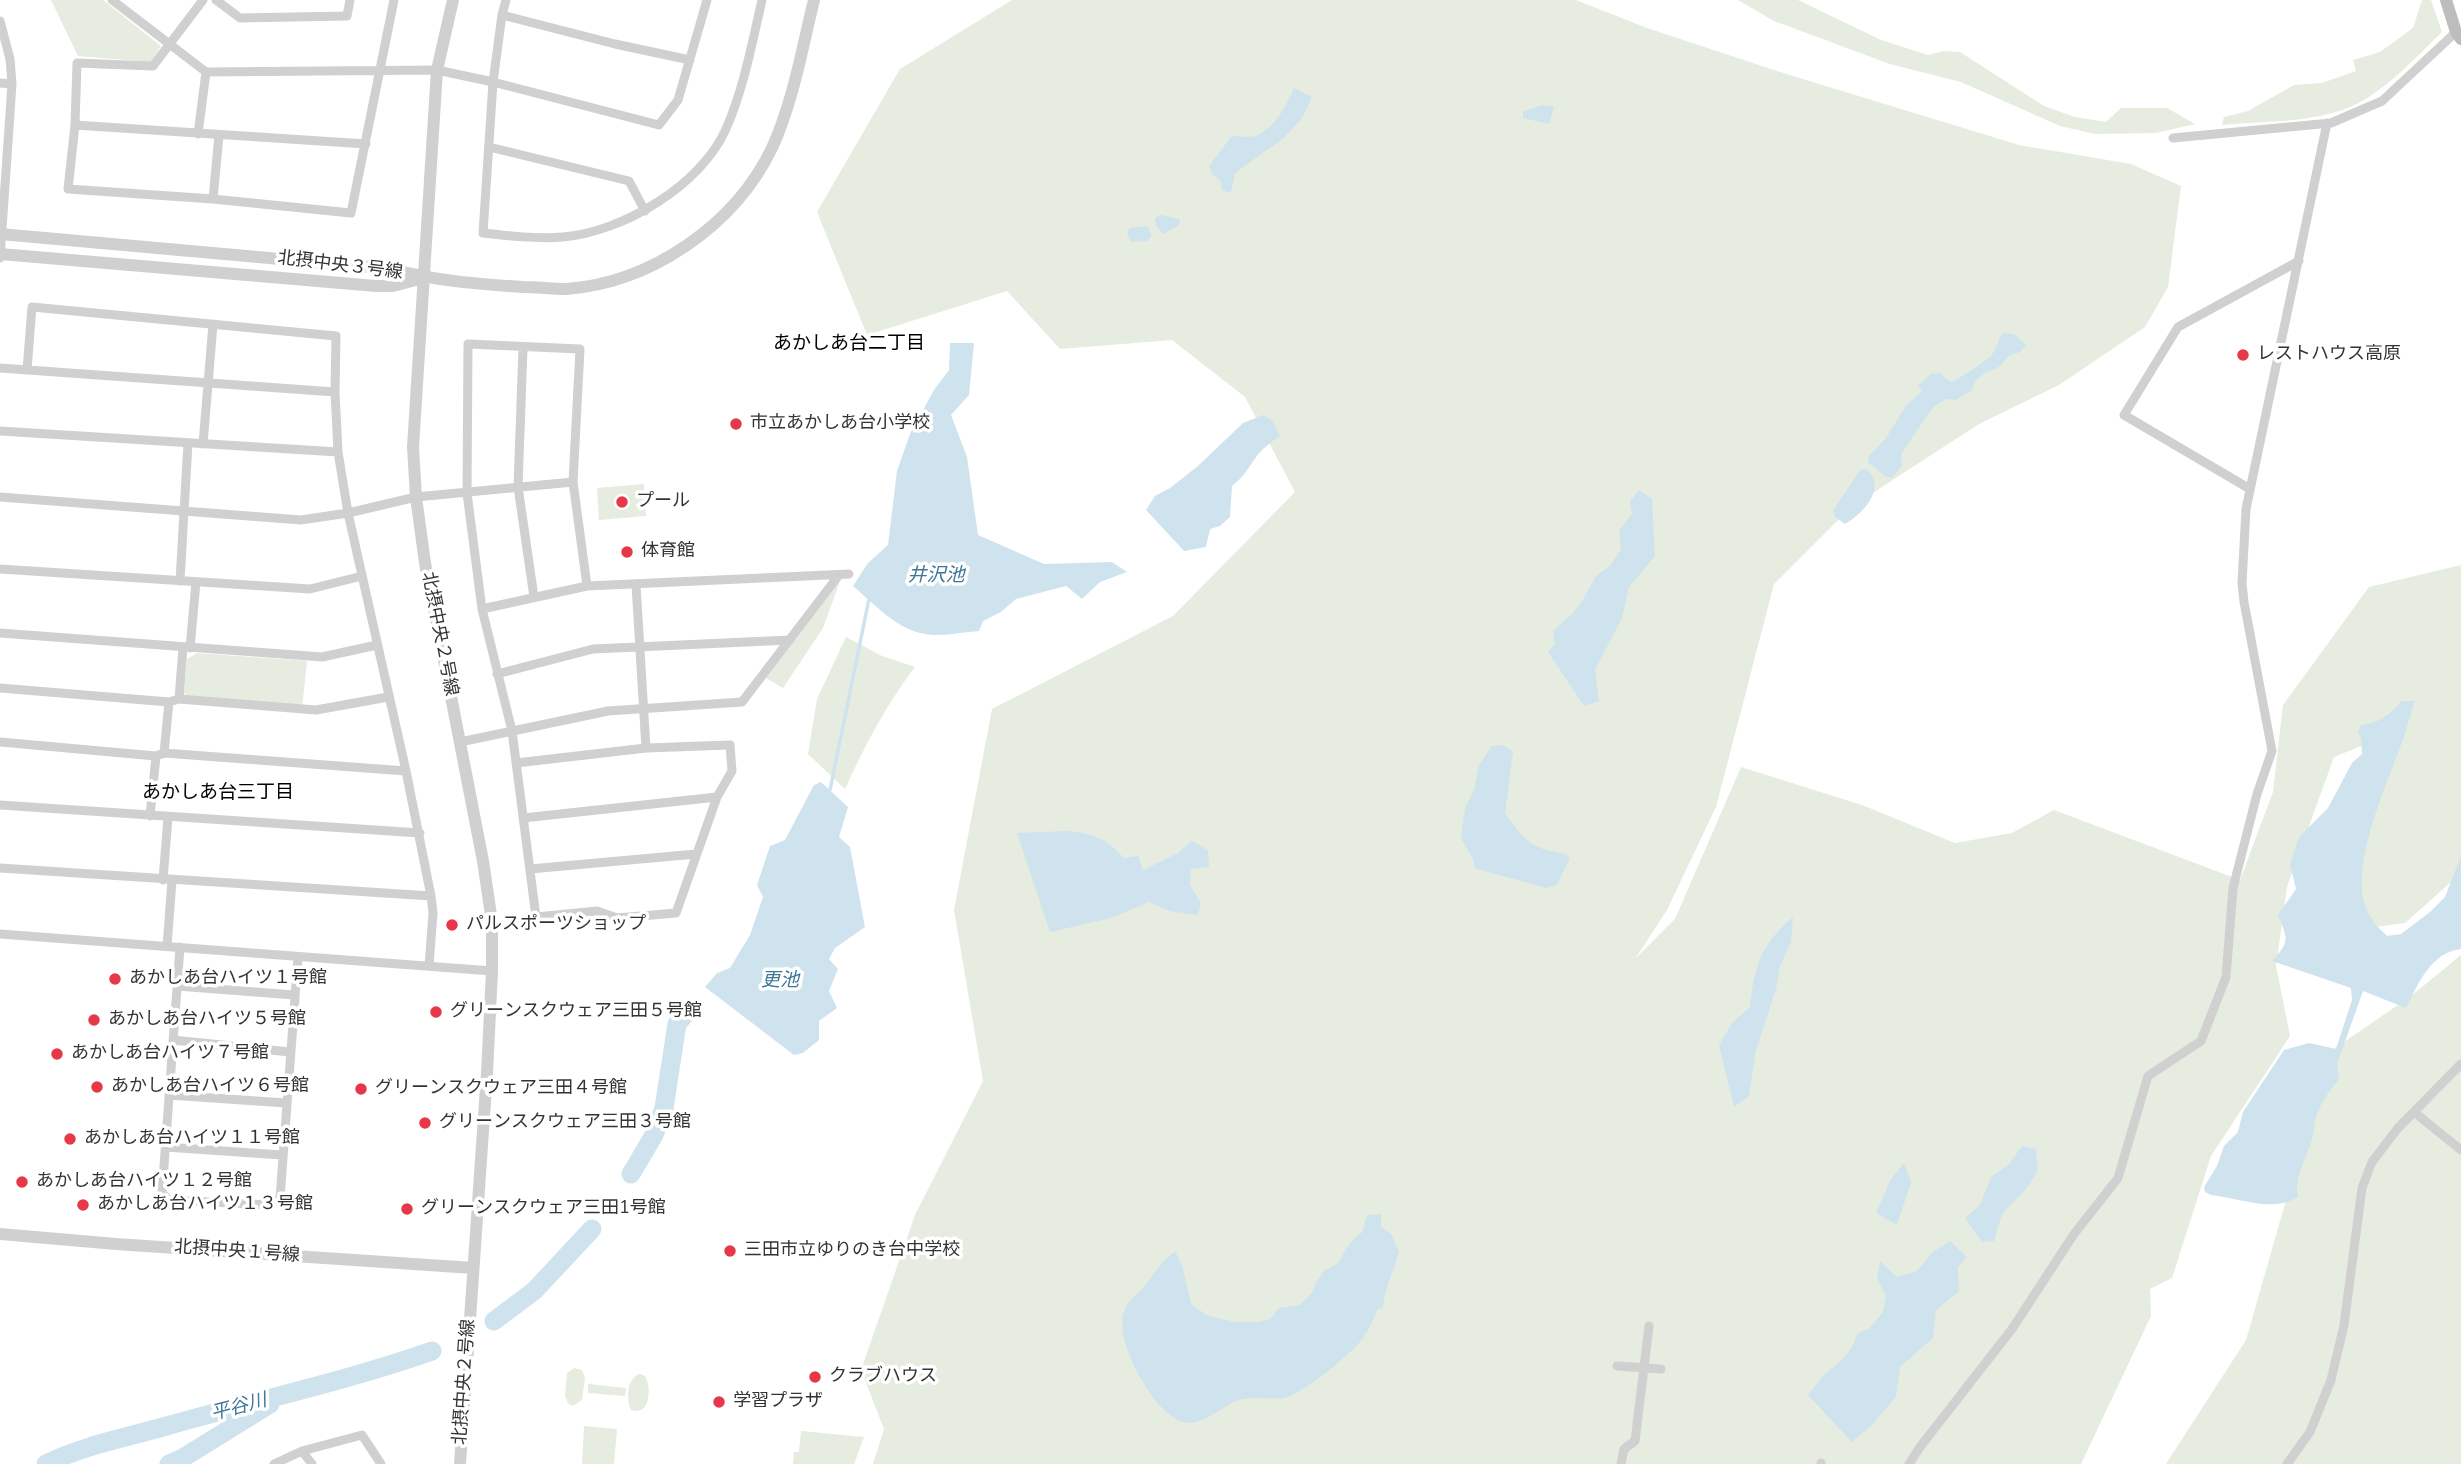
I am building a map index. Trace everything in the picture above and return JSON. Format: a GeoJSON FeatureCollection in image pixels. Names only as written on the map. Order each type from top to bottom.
{"type":"FeatureCollection","features":[{"type":"Feature","properties":{"kind":"main road"},"geometry":{"type":"LineString","coordinates":[[2446,0],[2459,36]]}},
{"type":"Feature","properties":{"kind":"street"},"geometry":{"type":"LineString","coordinates":[[112,0],[206,72],[437,70],[659,125],[678,100],[707,0]]}},
{"type":"Feature","properties":{"kind":"street"},"geometry":{"type":"LineString","coordinates":[[203,0],[153,66],[77,63],[75,125],[68,189],[213,199],[351,213],[394,0]]}},
{"type":"Feature","properties":{"kind":"street"},"geometry":{"type":"LineString","coordinates":[[216,0],[240,18],[347,16],[350,0]]}},
{"type":"Feature","properties":{"kind":"street","name":"北摂中央２号線"},"geometry":{"type":"LineString","coordinates":[[453,0],[437,70],[413,447],[416,498],[434,617],[485,873],[492,922],[492,971],[460,1464]]}},
{"type":"Feature","properties":{"kind":"street"},"geometry":{"type":"LineString","coordinates":[[506,0],[493,82],[483,233],[522,237],[565,237],[605,227],[645,211],[684,183],[704,163],[725,131],[742,85],[762,0]]}},
{"type":"Feature","properties":{"kind":"street"},"geometry":{"type":"LineString","coordinates":[[423,278],[565,289],[626,275],[656,263],[682,248],[705,231],[742,195],[771,149],[789,99],[814,0]]}},
{"type":"Feature","properties":{"kind":"street"},"geometry":{"type":"LineString","coordinates":[[502,15],[690,60]]}},
{"type":"Feature","properties":{"kind":"street"},"geometry":{"type":"LineString","coordinates":[[0,22],[10,59],[12,84],[0,255]]}},
{"type":"Feature","properties":{"kind":"street"},"geometry":{"type":"LineString","coordinates":[[2173,138],[2327,123],[2382,101],[2459,36]]}},
{"type":"Feature","properties":{"kind":"street"},"geometry":{"type":"LineString","coordinates":[[198,134],[206,72]]}},
{"type":"Feature","properties":{"kind":"street"},"geometry":{"type":"LineString","coordinates":[[0,83],[12,84]]}},
{"type":"Feature","properties":{"kind":"street"},"geometry":{"type":"LineString","coordinates":[[1909,1464],[2012,1329],[2074,1234],[2118,1178],[2148,1076],[2201,1041],[2227,977],[2233,888],[2257,794],[2272,751],[2242,583],[2246,509],[2327,123]]}},
{"type":"Feature","properties":{"kind":"street"},"geometry":{"type":"LineString","coordinates":[[75,125],[366,144]]}},
{"type":"Feature","properties":{"kind":"street"},"geometry":{"type":"LineString","coordinates":[[213,199],[219,135]]}},
{"type":"Feature","properties":{"kind":"street"},"geometry":{"type":"LineString","coordinates":[[489,147],[629,181],[645,211]]}},
{"type":"Feature","properties":{"kind":"street","name":"北摂中央３号線"},"geometry":{"type":"LineString","coordinates":[[1,234],[392,270],[423,278]]}},
{"type":"Feature","properties":{"kind":"street","name":"北摂中央３号線"},"geometry":{"type":"LineString","coordinates":[[0,255],[376,286],[393,286],[423,278]]}},
{"type":"Feature","properties":{"kind":"street"},"geometry":{"type":"LineString","coordinates":[[2250,489],[2124,415],[2178,327],[2298,261]]}},
{"type":"Feature","properties":{"kind":"street"},"geometry":{"type":"LineString","coordinates":[[27,370],[32,307],[336,336],[338,452],[348,513],[420,833],[433,913],[429,966]]}},
{"type":"Feature","properties":{"kind":"street"},"geometry":{"type":"LineString","coordinates":[[203,444],[213,324]]}},
{"type":"Feature","properties":{"kind":"street"},"geometry":{"type":"LineString","coordinates":[[516,763],[646,748],[730,745],[732,771],[717,797],[676,913],[617,918],[597,911],[536,917],[523,818],[516,763],[512,731],[482,609],[467,493],[468,344],[580,349],[573,482],[587,586]]}},
{"type":"Feature","properties":{"kind":"street"},"geometry":{"type":"LineString","coordinates":[[523,348],[519,487],[534,597]]}},
{"type":"Feature","properties":{"kind":"street"},"geometry":{"type":"LineString","coordinates":[[0,368],[335,392]]}},
{"type":"Feature","properties":{"kind":"street"},"geometry":{"type":"LineString","coordinates":[[0,431],[338,452]]}},
{"type":"Feature","properties":{"kind":"street"},"geometry":{"type":"LineString","coordinates":[[180,581],[188,443]]}},
{"type":"Feature","properties":{"kind":"street"},"geometry":{"type":"LineString","coordinates":[[0,497],[301,520],[416,498],[573,482]]}},
{"type":"Feature","properties":{"kind":"street"},"geometry":{"type":"LineString","coordinates":[[0,569],[310,589],[362,576]]}},
{"type":"Feature","properties":{"kind":"street"},"geometry":{"type":"LineString","coordinates":[[460,742],[608,711],[742,702],[844,574],[587,586],[482,609]]}},
{"type":"Feature","properties":{"kind":"street"},"geometry":{"type":"LineString","coordinates":[[150,816],[160,755],[187,648],[196,582]]}},
{"type":"Feature","properties":{"kind":"street"},"geometry":{"type":"LineString","coordinates":[[636,585],[646,748]]}},
{"type":"Feature","properties":{"kind":"street"},"geometry":{"type":"LineString","coordinates":[[0,633],[322,657],[377,645]]}},
{"type":"Feature","properties":{"kind":"street"},"geometry":{"type":"LineString","coordinates":[[497,674],[593,649],[790,640]]}},
{"type":"Feature","properties":{"kind":"street"},"geometry":{"type":"LineString","coordinates":[[0,688],[316,710],[388,696]]}},
{"type":"Feature","properties":{"kind":"street"},"geometry":{"type":"LineString","coordinates":[[0,742],[406,771]]}},
{"type":"Feature","properties":{"kind":"street"},"geometry":{"type":"LineString","coordinates":[[523,818],[717,797]]}},
{"type":"Feature","properties":{"kind":"street"},"geometry":{"type":"LineString","coordinates":[[0,805],[420,833]]}},
{"type":"Feature","properties":{"kind":"street"},"geometry":{"type":"LineString","coordinates":[[167,946],[168,817]]}},
{"type":"Feature","properties":{"kind":"street"},"geometry":{"type":"LineString","coordinates":[[530,869],[696,854]]}},
{"type":"Feature","properties":{"kind":"street"},"geometry":{"type":"LineString","coordinates":[[0,867],[431,896]]}},
{"type":"Feature","properties":{"kind":"street"},"geometry":{"type":"LineString","coordinates":[[0,934],[492,971]]}},
{"type":"Feature","properties":{"kind":"street"},"geometry":{"type":"LineString","coordinates":[[180,947],[162,1193],[169,1200],[270,1205],[280,1198],[298,957]]}},
{"type":"Feature","properties":{"kind":"street"},"geometry":{"type":"LineString","coordinates":[[177,986],[294,995]]}},
{"type":"Feature","properties":{"kind":"street"},"geometry":{"type":"LineString","coordinates":[[173,1041],[290,1052]]}},
{"type":"Feature","properties":{"kind":"street"},"geometry":{"type":"LineString","coordinates":[[2287,1464],[2310,1432],[2331,1380],[2344,1325],[2362,1188],[2372,1161],[2398,1128],[2461,1064]]}},
{"type":"Feature","properties":{"kind":"street"},"geometry":{"type":"LineString","coordinates":[[169,1095],[286,1104]]}},
{"type":"Feature","properties":{"kind":"street"},"geometry":{"type":"LineString","coordinates":[[2414,1112],[2461,1150]]}},
{"type":"Feature","properties":{"kind":"street"},"geometry":{"type":"LineString","coordinates":[[165,1147],[282,1155]]}},
{"type":"Feature","properties":{"kind":"street","name":"北摂中央１号線"},"geometry":{"type":"LineString","coordinates":[[0,1234],[473,1268]]}},
{"type":"Feature","properties":{"kind":"street"},"geometry":{"type":"LineString","coordinates":[[1620,1464],[1624,1449],[1635,1441],[1649,1326]]}},
{"type":"Feature","properties":{"kind":"street"},"geometry":{"type":"LineString","coordinates":[[1617,1366],[1661,1369]]}},
{"type":"Feature","properties":{"kind":"street"},"geometry":{"type":"LineString","coordinates":[[274,1464],[302,1451],[362,1435],[382,1464]]}},
{"type":"Feature","properties":{"kind":"street"},"geometry":{"type":"LineString","coordinates":[[302,1451],[312,1464]]}},
{"type":"Feature","properties":{"kind":"shaded area"},"geometry":{"type":"Polygon","coordinates":[[[51,0],[103,0],[161,46],[151,62],[78,56],[51,0]]]}},
{"type":"Feature","properties":{"kind":"shaded area"},"geometry":{"type":"Polygon","coordinates":[[[1012,0],[1576,0],[1647,28],[1780,72],[2019,145],[2131,164],[2181,186],[2168,287],[2145,327],[2059,385],[1979,424],[1851,507],[1774,584],[1716,807],[1667,910],[1635,959],[1675,919],[1741,767],[1862,805],[1955,843],[2012,833],[2054,810],[2240,880],[2273,792],[2283,705],[2369,587],[2461,565],[2461,873],[2405,923],[2368,928],[2344,866],[2394,733],[2334,757],[2287,887],[2276,966],[2290,1036],[2211,1156],[2172,1278],[2150,1289],[2151,1316],[2081,1464],[873,1464],[884,1429],[861,1370],[915,1215],[983,1081],[954,910],[992,709],[1173,616],[1295,492],[1245,397],[1172,340],[1060,349],[1007,291],[867,335],[817,212],[900,69],[1012,0]]]}},
{"type":"Feature","properties":{"kind":"shaded area"},"geometry":{"type":"Polygon","coordinates":[[[1738,0],[1798,0],[1881,40],[1928,55],[1944,51],[1960,52],[2044,106],[2075,117],[2106,122],[2121,108],[2167,108],[2195,124],[2156,133],[2095,134],[2060,126],[1961,82],[1890,64],[1774,21],[1738,0]]]}},
{"type":"Feature","properties":{"kind":"shaded area"},"geometry":{"type":"Polygon","coordinates":[[[2422,0],[2431,0],[2442,32],[2372,95],[2345,109],[2315,117],[2222,125],[2224,117],[2248,111],[2294,85],[2322,83],[2356,71],[2353,60],[2380,52],[2413,28],[2422,0]]]}},
{"type":"Feature","properties":{"kind":"shaded area","name":"プール"},"geometry":{"type":"Polygon","coordinates":[[[644,484],[646,516],[599,520],[597,488],[644,484]]]}},
{"type":"Feature","properties":{"kind":"shaded area"},"geometry":{"type":"Polygon","coordinates":[[[840,581],[823,628],[783,688],[766,678],[840,581]]]}},
{"type":"Feature","properties":{"kind":"shaded area"},"geometry":{"type":"Polygon","coordinates":[[[846,637],[882,656],[915,667],[877,726],[845,789],[808,754],[817,699],[846,637]]]}},
{"type":"Feature","properties":{"kind":"shaded area"},"geometry":{"type":"Polygon","coordinates":[[[197,653],[307,661],[302,709],[191,701],[184,693],[187,659],[197,653]]]}},
{"type":"Feature","properties":{"kind":"shaded area"},"geometry":{"type":"Polygon","coordinates":[[[2461,955],[2461,1464],[2166,1464],[2246,1340],[2328,1053],[2411,996],[2461,955]]]}},
{"type":"Feature","properties":{"kind":"shaded area"},"geometry":{"type":"Polygon","coordinates":[[[574,1368],[582,1370],[585,1378],[582,1400],[573,1406],[565,1396],[567,1373],[574,1368]]]}},
{"type":"Feature","properties":{"kind":"shaded area"},"geometry":{"type":"Polygon","coordinates":[[[640,1374],[645,1376],[649,1394],[646,1405],[637,1411],[631,1410],[628,1395],[632,1379],[640,1374]]]}},
{"type":"Feature","properties":{"kind":"shaded area"},"geometry":{"type":"Polygon","coordinates":[[[588,1384],[626,1388],[625,1396],[588,1393],[588,1384]]]}},
{"type":"Feature","properties":{"kind":"shaded area"},"geometry":{"type":"Polygon","coordinates":[[[584,1426],[617,1429],[614,1464],[582,1464],[584,1426]]]}},
{"type":"Feature","properties":{"kind":"shaded area"},"geometry":{"type":"Polygon","coordinates":[[[801,1431],[864,1437],[854,1464],[793,1464],[794,1452],[799,1452],[801,1431]]]}},
{"type":"Feature","properties":{"kind":"water"},"geometry":{"type":"Polygon","coordinates":[[[1294,88],[1312,97],[1302,118],[1284,138],[1235,173],[1231,193],[1222,190],[1221,181],[1213,175],[1209,166],[1232,136],[1253,137],[1274,123],[1294,88]]]}},
{"type":"Feature","properties":{"kind":"water"},"geometry":{"type":"Polygon","coordinates":[[[1541,105],[1554,107],[1549,124],[1523,118],[1523,112],[1541,105]]]}},
{"type":"Feature","properties":{"kind":"water"},"geometry":{"type":"Polygon","coordinates":[[[1161,215],[1180,219],[1179,225],[1163,234],[1156,226],[1155,218],[1161,215]]]}},
{"type":"Feature","properties":{"kind":"water"},"geometry":{"type":"Polygon","coordinates":[[[1148,226],[1151,236],[1147,241],[1131,242],[1127,234],[1130,228],[1148,226]]]}},
{"type":"Feature","properties":{"kind":"water"},"geometry":{"type":"Polygon","coordinates":[[[2003,333],[2014,334],[2026,345],[2020,352],[2010,355],[1999,367],[1975,381],[1972,390],[1956,400],[1946,399],[1933,407],[1901,454],[1902,466],[1892,478],[1885,476],[1868,462],[1868,457],[1886,438],[1906,406],[1922,391],[1918,386],[1931,374],[1939,373],[1951,382],[1967,373],[1990,356],[2003,333]]]}},
{"type":"Feature","properties":{"kind":"water","name":"井沢池"},"geometry":{"type":"Polygon","coordinates":[[[950,343],[974,343],[969,395],[951,415],[967,457],[978,535],[1044,564],[1112,562],[1127,572],[1100,582],[1082,599],[1066,586],[1016,599],[1001,612],[983,621],[979,631],[932,635],[895,622],[853,586],[868,563],[888,545],[897,471],[910,434],[934,390],[949,370],[950,343]]]}},
{"type":"Feature","properties":{"kind":"water"},"geometry":{"type":"Polygon","coordinates":[[[1263,415],[1272,420],[1280,436],[1259,453],[1232,486],[1230,517],[1220,526],[1210,529],[1206,547],[1184,551],[1146,510],[1155,496],[1198,466],[1243,423],[1263,415]]]}},
{"type":"Feature","properties":{"kind":"water"},"geometry":{"type":"Polygon","coordinates":[[[1866,469],[1875,484],[1874,492],[1859,514],[1845,524],[1835,517],[1833,511],[1860,470],[1866,469]]]}},
{"type":"Feature","properties":{"kind":"water"},"geometry":{"type":"Polygon","coordinates":[[[1639,490],[1652,499],[1655,556],[1629,587],[1622,618],[1595,670],[1599,701],[1584,706],[1548,652],[1555,644],[1553,631],[1573,613],[1596,576],[1610,566],[1621,549],[1619,531],[1632,514],[1630,501],[1639,490]]]}},
{"type":"Feature","properties":{"kind":"water"},"geometry":{"type":"Polygon","coordinates":[[[2402,701],[2415,701],[2367,846],[2362,887],[2365,905],[2371,918],[2387,936],[2401,934],[2445,897],[2461,856],[2461,949],[2441,956],[2434,963],[2406,1008],[2363,991],[2337,1064],[2339,1079],[2320,1106],[2316,1117],[2312,1139],[2299,1175],[2298,1197],[2288,1202],[2266,1204],[2211,1195],[2205,1192],[2204,1187],[2217,1166],[2224,1146],[2238,1132],[2243,1112],[2284,1050],[2309,1043],[2336,1049],[2352,1000],[2351,988],[2272,961],[2286,940],[2278,915],[2296,889],[2290,864],[2299,837],[2328,808],[2352,763],[2362,754],[2358,733],[2361,725],[2384,718],[2402,701]]]}},
{"type":"Feature","properties":{"kind":"water"},"geometry":{"type":"Polygon","coordinates":[[[1503,745],[1513,752],[1505,813],[1531,843],[1570,858],[1557,885],[1546,888],[1474,868],[1474,861],[1461,838],[1465,808],[1474,790],[1479,765],[1492,746],[1503,745]]]}},
{"type":"Feature","properties":{"kind":"water","name":"更池"},"geometry":{"type":"Polygon","coordinates":[[[821,782],[848,807],[839,837],[850,847],[865,927],[835,948],[829,959],[838,969],[829,991],[837,1008],[819,1021],[819,1040],[803,1053],[794,1055],[705,987],[717,973],[730,968],[750,935],[763,897],[757,885],[770,846],[785,840],[814,785],[821,782]]]}},
{"type":"Feature","properties":{"kind":"water"},"geometry":{"type":"Polygon","coordinates":[[[1071,831],[1100,838],[1124,858],[1138,856],[1143,870],[1178,853],[1192,841],[1208,850],[1209,867],[1191,869],[1190,885],[1201,903],[1198,915],[1169,911],[1149,902],[1111,918],[1050,932],[1017,833],[1071,831]]]}},
{"type":"Feature","properties":{"kind":"water"},"geometry":{"type":"Polygon","coordinates":[[[1793,917],[1791,942],[1780,966],[1776,989],[1756,1050],[1749,1096],[1734,1107],[1719,1045],[1732,1023],[1750,1007],[1757,967],[1766,947],[1793,917]]]}},
{"type":"Feature","properties":{"kind":"water"},"geometry":{"type":"Polygon","coordinates":[[[2022,1146],[2036,1149],[2038,1170],[2026,1189],[2002,1214],[1994,1241],[1982,1242],[1965,1218],[1980,1205],[1991,1177],[2009,1164],[2022,1146]]]}},
{"type":"Feature","properties":{"kind":"water"},"geometry":{"type":"Polygon","coordinates":[[[1904,1163],[1911,1182],[1897,1225],[1876,1213],[1891,1179],[1904,1163]]]}},
{"type":"Feature","properties":{"kind":"water"},"geometry":{"type":"Polygon","coordinates":[[[1381,1214],[1381,1227],[1391,1234],[1399,1252],[1383,1308],[1378,1309],[1365,1335],[1349,1354],[1292,1395],[1284,1398],[1236,1401],[1207,1418],[1194,1422],[1176,1419],[1152,1396],[1132,1362],[1123,1329],[1123,1316],[1130,1302],[1175,1251],[1182,1265],[1191,1304],[1208,1316],[1236,1322],[1258,1322],[1270,1319],[1279,1308],[1300,1305],[1312,1293],[1324,1271],[1338,1263],[1350,1243],[1362,1232],[1367,1215],[1381,1214]]]}},
{"type":"Feature","properties":{"kind":"water"},"geometry":{"type":"Polygon","coordinates":[[[1950,1241],[1967,1257],[1958,1267],[1959,1291],[1936,1310],[1933,1338],[1900,1367],[1896,1397],[1872,1425],[1852,1442],[1808,1395],[1823,1375],[1849,1352],[1857,1334],[1870,1328],[1883,1312],[1886,1296],[1877,1279],[1880,1261],[1897,1277],[1917,1271],[1933,1252],[1950,1241]]]}},
{"type":"Feature","properties":{"kind":"waterway"},"geometry":{"type":"LineString","coordinates":[[830,790],[869,599]]}},
{"type":"Feature","properties":{"kind":"waterway","name":"平谷川"},"geometry":{"type":"LineString","coordinates":[[631,1174],[654,1135],[664,1108],[677,1024],[686,1013]]}},
{"type":"Feature","properties":{"kind":"waterway","name":"平谷川"},"geometry":{"type":"LineString","coordinates":[[494,1321],[534,1291],[592,1229]]}},
{"type":"Feature","properties":{"kind":"waterway","name":"平谷川"},"geometry":{"type":"LineString","coordinates":[[46,1464],[103,1443],[332,1382],[432,1351]]}},
{"type":"Feature","properties":{"kind":"waterway"},"geometry":{"type":"LineString","coordinates":[[169,1464],[270,1404]]}},
{"type":"Feature","properties":{"kind":"place","name":"レストハウス高原"},"geometry":{"type":"Point","coordinates":[2243,355]}},
{"type":"Feature","properties":{"kind":"place","name":"市立あかしあ台小学校"},"geometry":{"type":"Point","coordinates":[736,424]}},
{"type":"Feature","properties":{"kind":"place","name":"プール"},"geometry":{"type":"Point","coordinates":[622,502]}},
{"type":"Feature","properties":{"kind":"place","name":"体育館"},"geometry":{"type":"Point","coordinates":[627,552]}},
{"type":"Feature","properties":{"kind":"place","name":"パルスポーツショップ"},"geometry":{"type":"Point","coordinates":[452,925]}},
{"type":"Feature","properties":{"kind":"place","name":"あかしあ台ハイツ１号館"},"geometry":{"type":"Point","coordinates":[115,979]}},
{"type":"Feature","properties":{"kind":"place","name":"グリーンスクウェア三田５号館"},"geometry":{"type":"Point","coordinates":[436,1012]}},
{"type":"Feature","properties":{"kind":"place","name":"あかしあ台ハイツ５号館"},"geometry":{"type":"Point","coordinates":[94,1020]}},
{"type":"Feature","properties":{"kind":"place","name":"あかしあ台ハイツ７号館"},"geometry":{"type":"Point","coordinates":[57,1054]}},
{"type":"Feature","properties":{"kind":"place","name":"あかしあ台ハイツ６号館"},"geometry":{"type":"Point","coordinates":[97,1087]}},
{"type":"Feature","properties":{"kind":"place","name":"グリーンスクウェア三田４号館"},"geometry":{"type":"Point","coordinates":[361,1089]}},
{"type":"Feature","properties":{"kind":"place","name":"グリーンスクウェア三田３号館"},"geometry":{"type":"Point","coordinates":[425,1123]}},
{"type":"Feature","properties":{"kind":"place","name":"あかしあ台ハイツ１１号館"},"geometry":{"type":"Point","coordinates":[70,1139]}},
{"type":"Feature","properties":{"kind":"place","name":"あかしあ台ハイツ１２号館"},"geometry":{"type":"Point","coordinates":[22,1182]}},
{"type":"Feature","properties":{"kind":"place","name":"あかしあ台ハイツ１３号館"},"geometry":{"type":"Point","coordinates":[83,1205]}},
{"type":"Feature","properties":{"kind":"place","name":"グリーンスクウェア三田1号館"},"geometry":{"type":"Point","coordinates":[407,1209]}},
{"type":"Feature","properties":{"kind":"place","name":"三田市立ゆりのき台中学校"},"geometry":{"type":"Point","coordinates":[730,1251]}},
{"type":"Feature","properties":{"kind":"place","name":"クラブハウス"},"geometry":{"type":"Point","coordinates":[815,1377]}},
{"type":"Feature","properties":{"kind":"place","name":"学習プラザ"},"geometry":{"type":"Point","coordinates":[719,1402]}},
{"type":"Feature","properties":{"kind":"district","name":"あかしあ台二丁目"},"geometry":{"type":"Point","coordinates":[849,344]}},
{"type":"Feature","properties":{"kind":"district","name":"あかしあ台三丁目"},"geometry":{"type":"Point","coordinates":[218,793]}}]}
